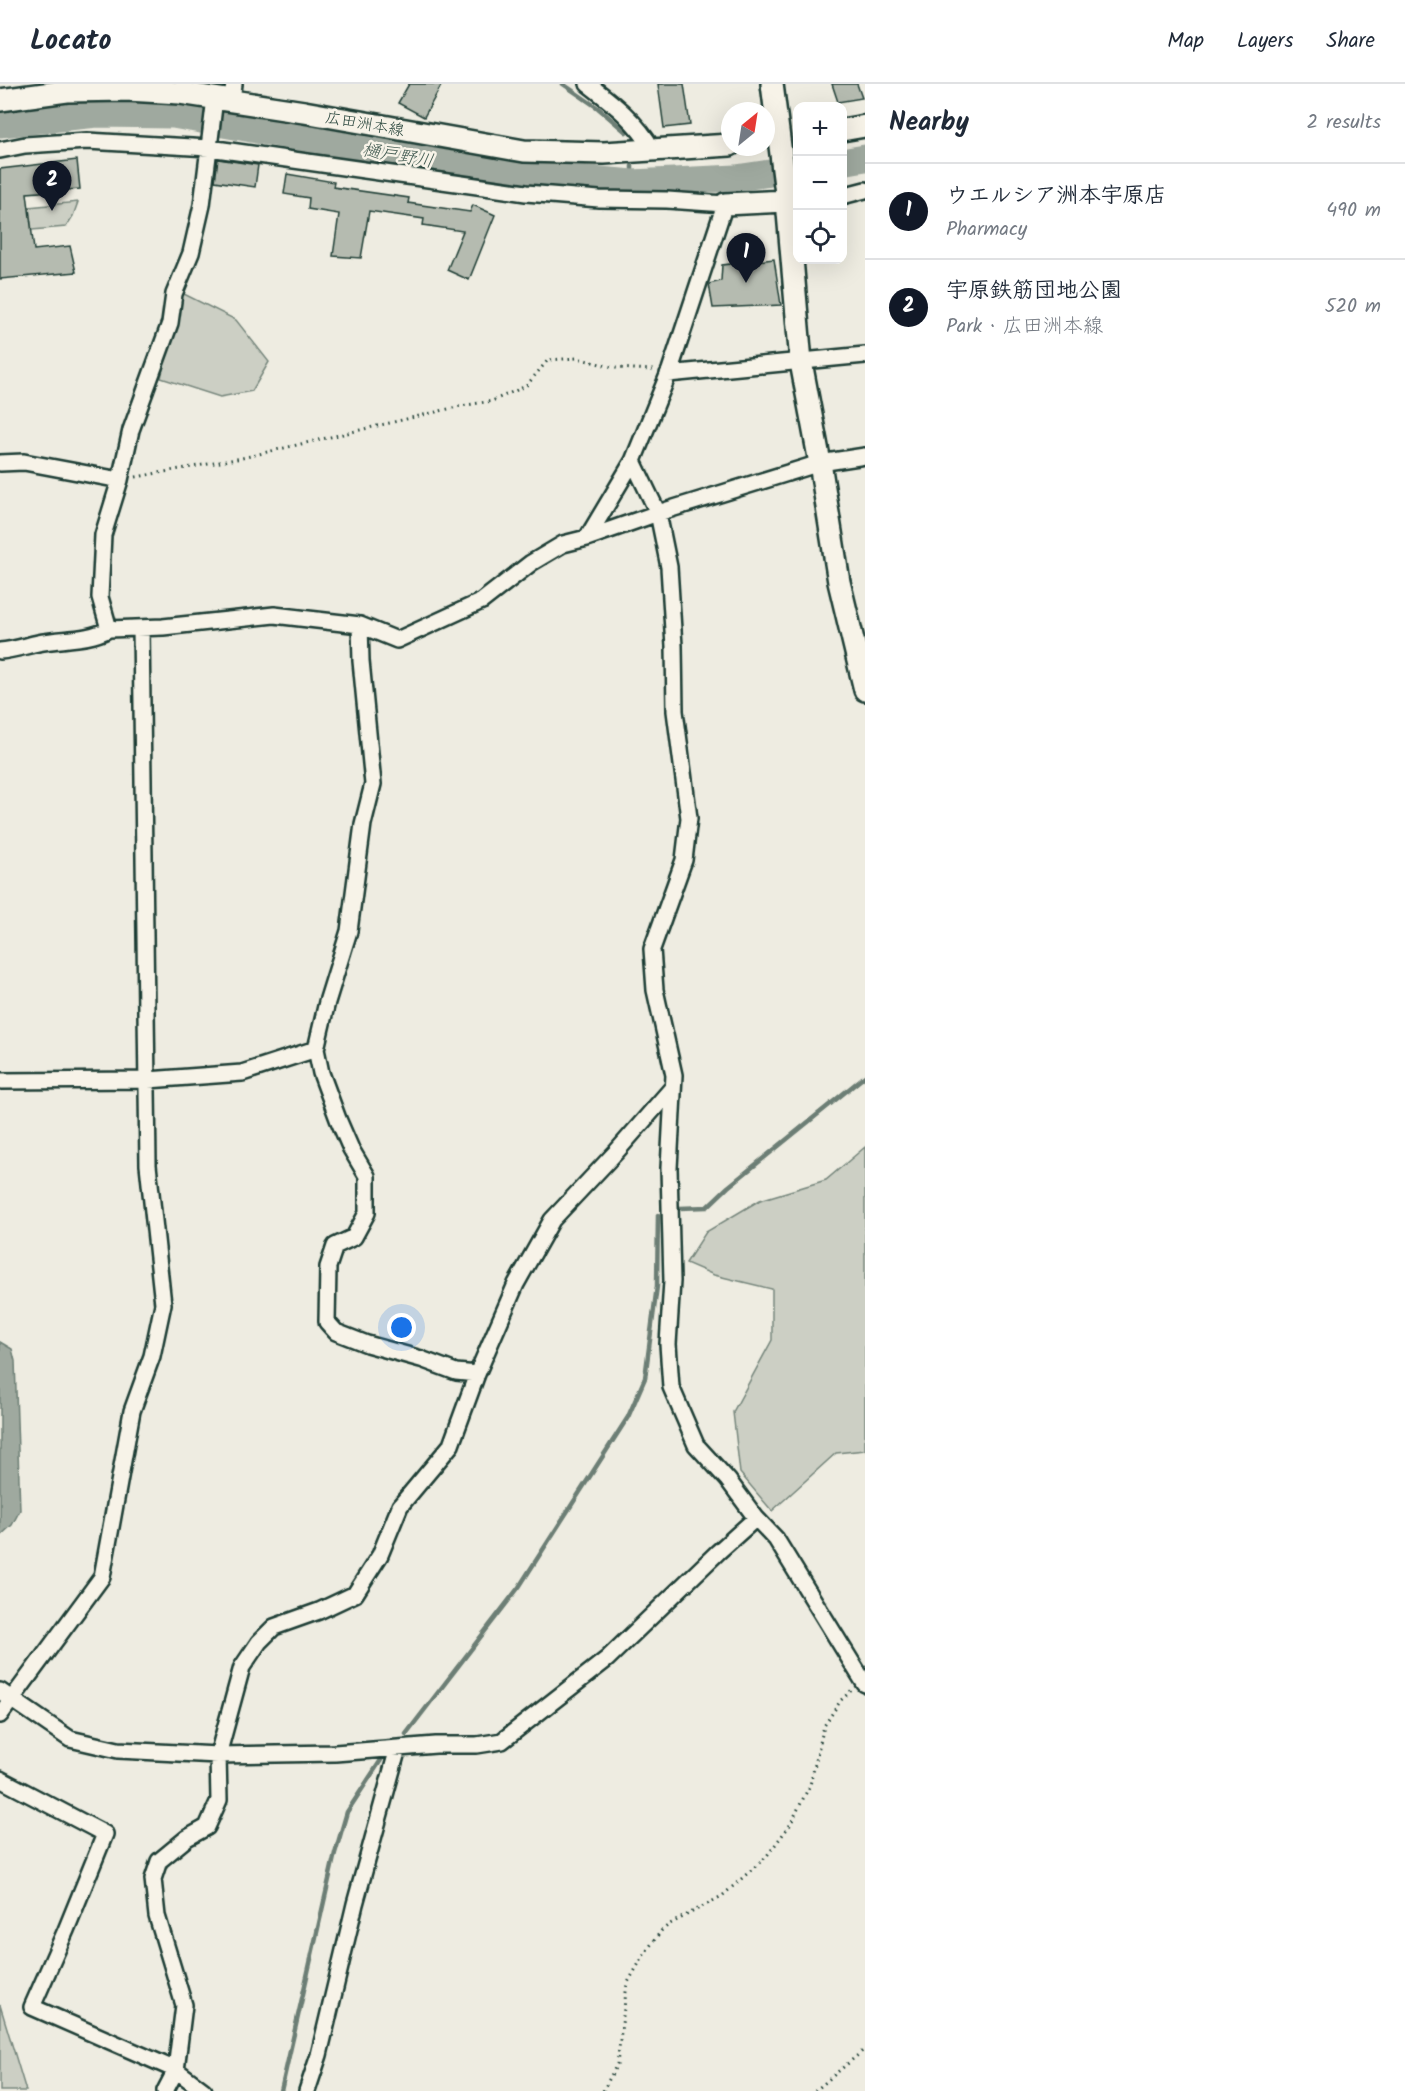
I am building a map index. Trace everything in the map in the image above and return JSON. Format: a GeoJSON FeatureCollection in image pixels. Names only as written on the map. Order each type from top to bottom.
{"type":"FeatureCollection","features":[{"type":"Feature","properties":{"kind":"main road"},"geometry":{"type":"LineString","coordinates":[[772,84],[792,202],[801,362],[839,582],[865,690]]}},
{"type":"Feature","properties":{"kind":"main road","name":"広田洲本線"},"geometry":{"type":"LineString","coordinates":[[0,100],[67,92],[127,90],[223,98],[524,150],[604,153],[721,146]]}},
{"type":"Feature","properties":{"kind":"main road"},"geometry":{"type":"LineString","coordinates":[[847,129],[865,126]]}},
{"type":"Feature","properties":{"kind":"main road"},"geometry":{"type":"LineString","coordinates":[[725,204],[792,202]]}},
{"type":"Feature","properties":{"kind":"street"},"geometry":{"type":"LineString","coordinates":[[588,84],[619,108],[642,131],[653,150]]}},
{"type":"Feature","properties":{"kind":"street"},"geometry":{"type":"LineString","coordinates":[[109,629],[100,597],[103,535],[120,480],[130,430],[170,323],[174,294],[191,253],[202,205],[209,148],[223,98]]}},
{"type":"Feature","properties":{"kind":"street"},"geometry":{"type":"LineString","coordinates":[[0,150],[25,145],[87,141],[209,148],[526,193],[599,199],[725,204],[669,372],[633,461],[587,538]]}},
{"type":"Feature","properties":{"kind":"street"},"geometry":{"type":"LineString","coordinates":[[847,195],[865,190]]}},
{"type":"Feature","properties":{"kind":"street"},"geometry":{"type":"LineString","coordinates":[[669,372],[865,356]]}},
{"type":"Feature","properties":{"kind":"street"},"geometry":{"type":"LineString","coordinates":[[0,651],[20,649],[37,643],[82,638],[109,629],[163,627],[274,615],[360,625],[397,640],[482,601],[531,563],[563,544],[820,463],[865,456]]}},
{"type":"Feature","properties":{"kind":"street"},"geometry":{"type":"LineString","coordinates":[[633,461],[658,513],[669,567],[675,711],[689,818],[684,860],[652,949],[655,990],[674,1075],[669,1168],[672,1281],[668,1344],[671,1387],[696,1445],[776,1539],[864,1682]]}},
{"type":"Feature","properties":{"kind":"street"},"geometry":{"type":"LineString","coordinates":[[0,462],[24,462],[120,480]]}},
{"type":"Feature","properties":{"kind":"street"},"geometry":{"type":"LineString","coordinates":[[360,625],[361,661],[373,784],[363,824],[349,931],[327,1002],[316,1049],[321,1073],[338,1119],[351,1149],[367,1176],[367,1213],[354,1237],[334,1246],[328,1267],[327,1322],[336,1332],[367,1344],[421,1359],[456,1372],[477,1374]]}},
{"type":"Feature","properties":{"kind":"street"},"geometry":{"type":"LineString","coordinates":[[0,1715],[6,1695],[102,1577],[132,1411],[152,1356],[163,1304],[148,1165],[141,628]]}},
{"type":"Feature","properties":{"kind":"street"},"geometry":{"type":"LineString","coordinates":[[0,1081],[148,1080],[242,1073],[316,1049]]}},
{"type":"Feature","properties":{"kind":"street"},"geometry":{"type":"LineString","coordinates":[[165,2091],[176,2070],[184,2005],[158,1916],[153,1879],[159,1861],[187,1838],[207,1827],[219,1800],[218,1755],[242,1667],[259,1642],[274,1627],[319,1611],[355,1594],[380,1555],[400,1506],[451,1445],[477,1374],[516,1284],[552,1220],[673,1087]]}},
{"type":"Feature","properties":{"kind":"street"},"geometry":{"type":"LineString","coordinates":[[6,1695],[70,1739],[117,1750],[218,1755],[335,1753],[477,1745],[502,1741],[607,1659],[756,1518]]}},
{"type":"Feature","properties":{"kind":"street"},"geometry":{"type":"LineString","coordinates":[[307,2091],[319,2055],[355,1904],[398,1748]]}},
{"type":"Feature","properties":{"kind":"street"},"geometry":{"type":"LineString","coordinates":[[0,1779],[105,1834],[32,2007],[176,2070],[204,2091]]}},
{"type":"Feature","properties":{"kind":"path"},"geometry":{"type":"LineString","coordinates":[[120,480],[242,458],[492,400],[526,386],[548,360],[577,358],[616,368],[669,372]]}},
{"type":"Feature","properties":{"kind":"path"},"geometry":{"type":"LineString","coordinates":[[603,2091],[617,2064],[627,1984],[645,1953],[661,1931],[722,1896],[766,1857],[790,1825],[810,1785],[824,1725],[841,1700],[864,1682]]}},
{"type":"Feature","properties":{"kind":"path"},"geometry":{"type":"LineString","coordinates":[[815,2091],[865,2049]]}},
{"type":"Feature","properties":{"kind":"shaded area"},"geometry":{"type":"Polygon","coordinates":[[[78,202],[66,227],[32,230],[29,207],[78,202]]]}},
{"type":"Feature","properties":{"kind":"shaded area"},"geometry":{"type":"Polygon","coordinates":[[[180,292],[236,320],[269,362],[252,391],[220,397],[161,378],[180,292]]]}},
{"type":"Feature","properties":{"kind":"shaded area"},"geometry":{"type":"Polygon","coordinates":[[[865,1147],[865,1450],[836,1453],[772,1511],[740,1473],[733,1412],[772,1340],[772,1289],[714,1275],[686,1263],[706,1232],[760,1200],[826,1180],[865,1147]]]}},
{"type":"Feature","properties":{"kind":"shaded area"},"geometry":{"type":"Polygon","coordinates":[[[0,1342],[12,1349],[15,1361],[20,1510],[12,1525],[0,1536],[0,1342]]]}},
{"type":"Feature","properties":{"kind":"shaded area"},"geometry":{"type":"Polygon","coordinates":[[[0,2005],[26,2091],[0,2091],[0,2005]]]}},
{"type":"Feature","properties":{"kind":"building"},"geometry":{"type":"Polygon","coordinates":[[[409,84],[442,84],[424,117],[398,103],[409,84]]]}},
{"type":"Feature","properties":{"kind":"building"},"geometry":{"type":"Polygon","coordinates":[[[658,84],[684,84],[690,125],[664,128],[658,84]]]}},
{"type":"Feature","properties":{"kind":"building"},"geometry":{"type":"Polygon","coordinates":[[[832,84],[857,84],[862,98],[838,102],[832,84]]]}},
{"type":"Feature","properties":{"kind":"building"},"geometry":{"type":"Polygon","coordinates":[[[218,159],[258,165],[255,187],[215,181],[218,159]]]}},
{"type":"Feature","properties":{"kind":"building"},"geometry":{"type":"Polygon","coordinates":[[[77,160],[80,189],[27,193],[34,250],[70,246],[76,272],[0,279],[0,169],[77,160]]]}},
{"type":"Feature","properties":{"kind":"building"},"geometry":{"type":"Polygon","coordinates":[[[287,174],[334,182],[333,187],[409,198],[408,203],[470,212],[473,205],[495,215],[469,280],[447,270],[463,231],[423,225],[424,219],[369,211],[361,258],[333,256],[339,214],[308,209],[309,198],[284,194],[287,174]]]}},
{"type":"Feature","properties":{"kind":"building"},"geometry":{"type":"Polygon","coordinates":[[[774,259],[781,305],[713,308],[709,284],[721,281],[722,265],[774,259]]]}},
{"type":"Feature","properties":{"kind":"waterway"},"geometry":{"type":"LineString","coordinates":[[563,84],[598,108],[626,132]]}},
{"type":"Feature","properties":{"kind":"waterway","name":"樋戸野川"},"geometry":{"type":"LineString","coordinates":[[0,124],[97,114],[173,115],[465,167],[632,183],[736,178],[793,170]]}},
{"type":"Feature","properties":{"kind":"waterway","name":"樋戸野川"},"geometry":{"type":"LineString","coordinates":[[847,161],[865,158]]}},
{"type":"Feature","properties":{"kind":"waterway"},"geometry":{"type":"LineString","coordinates":[[632,166],[632,183]]}},
{"type":"Feature","properties":{"kind":"waterway"},"geometry":{"type":"LineString","coordinates":[[680,1208],[707,1207],[728,1187],[865,1076]]}},
{"type":"Feature","properties":{"kind":"waterway"},"geometry":{"type":"LineString","coordinates":[[406,1734],[519,1587],[628,1417],[645,1378],[657,1286],[658,1215]]}},
{"type":"Feature","properties":{"kind":"waterway"},"geometry":{"type":"LineString","coordinates":[[281,2091],[335,1853],[347,1812],[381,1760]]}},
{"type":"Feature","properties":{"kind":"place","name":"宇原鉄筋団地公園"},"geometry":{"type":"Point","coordinates":[52,211]}},
{"type":"Feature","properties":{"kind":"place","name":"ウエルシア洲本宇原店"},"geometry":{"type":"Point","coordinates":[746,283]}}]}
